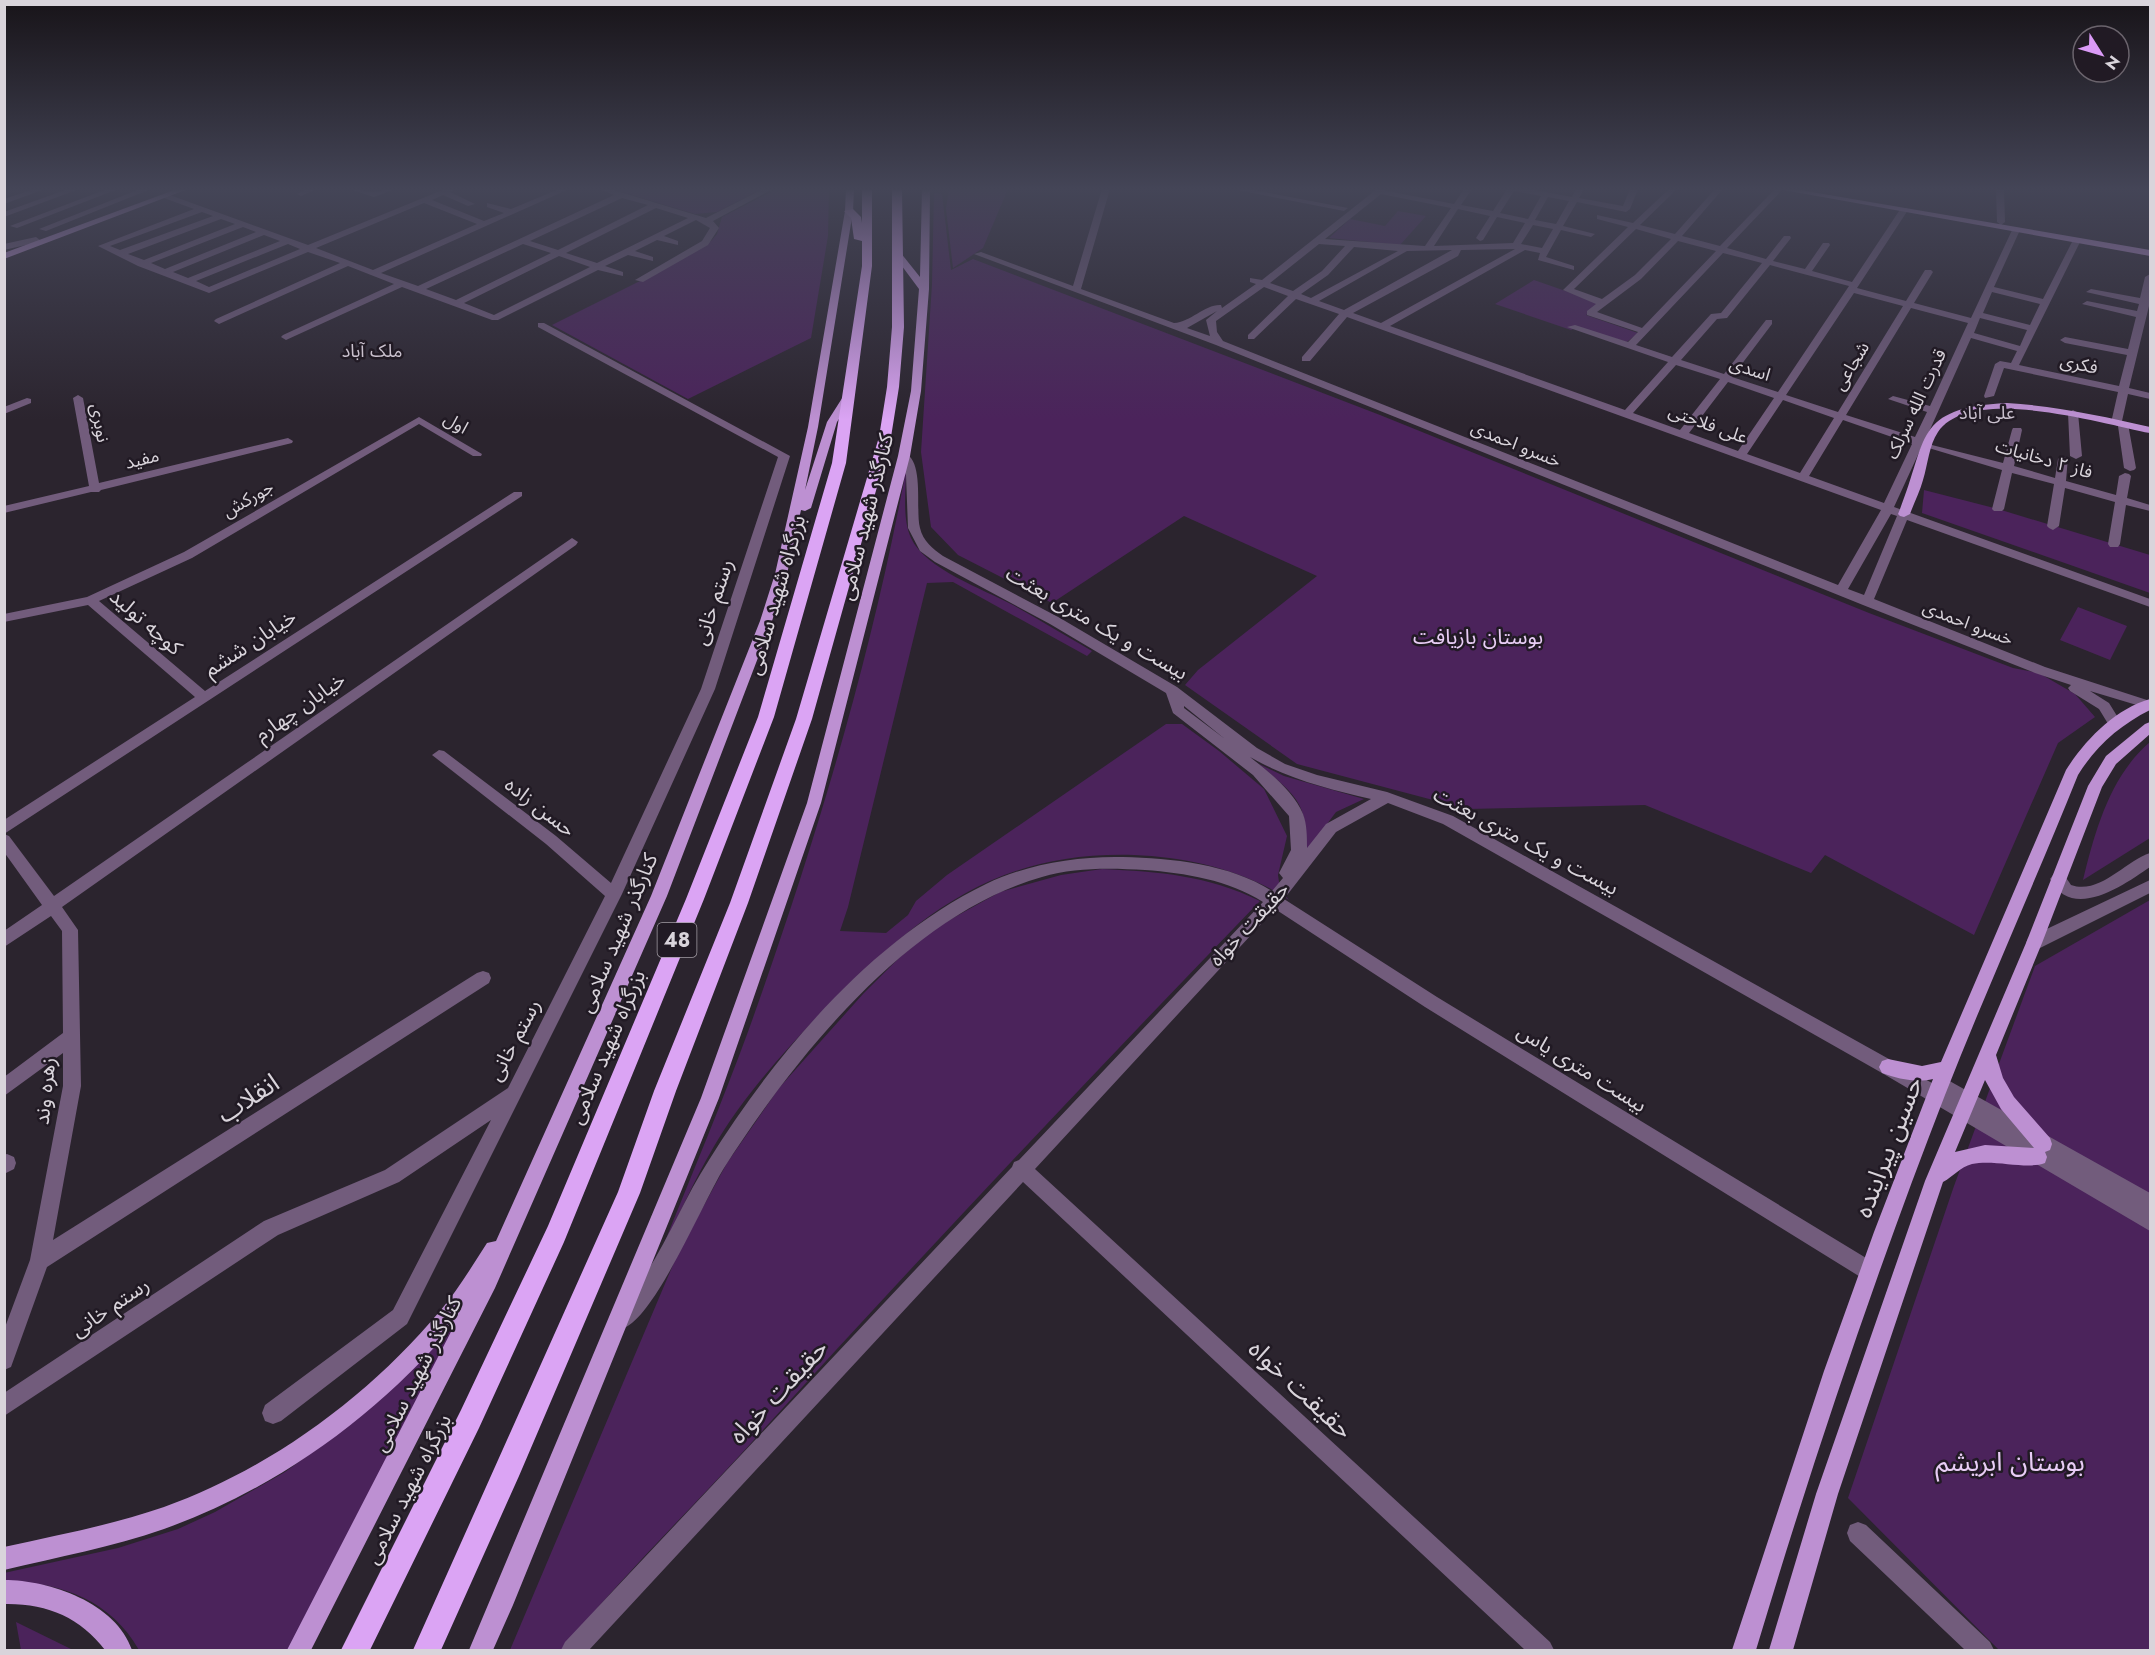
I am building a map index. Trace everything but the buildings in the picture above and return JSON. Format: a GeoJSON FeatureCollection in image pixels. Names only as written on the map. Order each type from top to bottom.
{"type":"FeatureCollection","features":[{"type":"Feature","properties":{"kind":"highway","name":"بزرگراه شهید سلامی"},"geometry":{"type":"LineString","coordinates":[[355,1650],[470,1419],[556,1234],[695,899],[766,717],[839,463],[867,266]]}},
{"type":"Feature","properties":{"kind":"highway","name":"48"},"geometry":{"type":"LineString","coordinates":[[427,1650],[510,1467],[628,1194],[665,1091],[739,903],[804,719],[885,437],[893,387],[898,327],[897,266]]}},
{"type":"Feature","properties":{"kind":"main road","name":"کنارگذر شهید سلامی"},"geometry":{"type":"LineString","coordinates":[[299,1650],[488,1281],[658,896],[735,703],[781,574],[813,427],[840,266]]}},
{"type":"Feature","properties":{"kind":"main road"},"geometry":{"type":"LineString","coordinates":[[906,266],[924,289]]}},
{"type":"Feature","properties":{"kind":"main road","name":"کنارگذر شهید سلامی"},"geometry":{"type":"LineString","coordinates":[[481,1650],[505,1597],[710,1098],[814,803],[904,456],[916,391],[924,266]]}},
{"type":"Feature","properties":{"kind":"main road"},"geometry":{"type":"LineString","coordinates":[[781,574],[832,422],[850,394]]}},
{"type":"Feature","properties":{"kind":"main road"},"geometry":{"type":"LineString","coordinates":[[1905,514],[1923,443],[1936,427],[1961,412],[1982,408],[2035,407],[2151,430]]}},
{"type":"Feature","properties":{"kind":"main road","name":"حسین پیراینده"},"geometry":{"type":"LineString","coordinates":[[1744,1650],[1782,1523],[1869,1271],[1937,1091],[2071,774],[2089,747],[2115,724],[2150,704]]}},
{"type":"Feature","properties":{"kind":"main road"},"geometry":{"type":"LineString","coordinates":[[1781,1650],[1827,1494],[1934,1181],[2103,772],[2124,747],[2151,727]]}},
{"type":"Feature","properties":{"kind":"main road"},"geometry":{"type":"LineString","coordinates":[[1987,1055],[1990,1075],[2040,1151]]}},
{"type":"Feature","properties":{"kind":"main road"},"geometry":{"type":"LineString","coordinates":[[1888,1067],[1922,1074],[1947,1068]]}},
{"type":"Feature","properties":{"kind":"main road"},"geometry":{"type":"LineString","coordinates":[[1934,1181],[1949,1164],[1979,1154],[2040,1151]]}},
{"type":"Feature","properties":{"kind":"main road"},"geometry":{"type":"LineString","coordinates":[[4,1559],[164,1518],[207,1501],[303,1447],[382,1385],[419,1349],[468,1289],[518,1213]]}},
{"type":"Feature","properties":{"kind":"main road"},"geometry":{"type":"LineString","coordinates":[[4,1592],[58,1598],[94,1619],[120,1650]]}},
{"type":"Feature","properties":{"kind":"street"},"geometry":{"type":"LineString","coordinates":[[146,266],[209,291],[269,266]]}},
{"type":"Feature","properties":{"kind":"street"},"geometry":{"type":"LineString","coordinates":[[163,273],[180,266]]}},
{"type":"Feature","properties":{"kind":"street"},"geometry":{"type":"LineString","coordinates":[[186,282],[225,266]]}},
{"type":"Feature","properties":{"kind":"street"},"geometry":{"type":"LineString","coordinates":[[219,321],[341,266]]}},
{"type":"Feature","properties":{"kind":"street"},"geometry":{"type":"LineString","coordinates":[[356,266],[498,318],[564,288],[599,267],[620,274]]}},
{"type":"Feature","properties":{"kind":"street"},"geometry":{"type":"LineString","coordinates":[[373,273],[388,266]]}},
{"type":"Feature","properties":{"kind":"street"},"geometry":{"type":"LineString","coordinates":[[420,289],[469,266]]}},
{"type":"Feature","properties":{"kind":"street"},"geometry":{"type":"LineString","coordinates":[[458,303],[532,266]]}},
{"type":"Feature","properties":{"kind":"street"},"geometry":{"type":"LineString","coordinates":[[640,280],[663,266]]}},
{"type":"Feature","properties":{"kind":"street","name":"خسرو احمدی"},"geometry":{"type":"LineString","coordinates":[[1011,266],[1173,326],[1192,327],[1219,343],[2040,670]]}},
{"type":"Feature","properties":{"kind":"street"},"geometry":{"type":"LineString","coordinates":[[1076,290],[1083,266]]}},
{"type":"Feature","properties":{"kind":"street"},"geometry":{"type":"LineString","coordinates":[[1259,281],[1276,266]]}},
{"type":"Feature","properties":{"kind":"street"},"geometry":{"type":"LineString","coordinates":[[1192,327],[1281,266]]}},
{"type":"Feature","properties":{"kind":"street"},"geometry":{"type":"LineString","coordinates":[[1251,337],[1295,294],[1331,266]]}},
{"type":"Feature","properties":{"kind":"street"},"geometry":{"type":"LineString","coordinates":[[1312,301],[1376,266]]}},
{"type":"Feature","properties":{"kind":"street"},"geometry":{"type":"LineString","coordinates":[[1306,359],[1345,313],[1432,266]]}},
{"type":"Feature","properties":{"kind":"street"},"geometry":{"type":"LineString","coordinates":[[1383,326],[1485,266]]}},
{"type":"Feature","properties":{"kind":"street"},"geometry":{"type":"LineString","coordinates":[[1593,266],[1568,290],[1603,303]]}},
{"type":"Feature","properties":{"kind":"street"},"geometry":{"type":"LineString","coordinates":[[1643,331],[1590,314],[1648,266]]}},
{"type":"Feature","properties":{"kind":"street"},"geometry":{"type":"LineString","coordinates":[[1630,346],[1704,266]]}},
{"type":"Feature","properties":{"kind":"street"},"geometry":{"type":"LineString","coordinates":[[1627,414],[1673,361],[1719,316],[1764,266]]}},
{"type":"Feature","properties":{"kind":"street"},"geometry":{"type":"LineString","coordinates":[[1785,266],[1908,304],[2033,329]]}},
{"type":"Feature","properties":{"kind":"street"},"geometry":{"type":"LineString","coordinates":[[1807,272],[1811,266]]}},
{"type":"Feature","properties":{"kind":"street"},"geometry":{"type":"LineString","coordinates":[[1741,455],[1867,266]]}},
{"type":"Feature","properties":{"kind":"street","name":"قدرت الله سرلک"},"geometry":{"type":"LineString","coordinates":[[1841,591],[1923,443],[1933,410],[1999,266]]}},
{"type":"Feature","properties":{"kind":"street"},"geometry":{"type":"LineString","coordinates":[[2016,363],[2064,266]]}},
{"type":"Feature","properties":{"kind":"street","name":"شجاعی"},"geometry":{"type":"LineString","coordinates":[[1803,477],[1928,272]]}},
{"type":"Feature","properties":{"kind":"street"},"geometry":{"type":"LineString","coordinates":[[2114,544],[2127,472],[2120,423],[2124,391],[2151,277]]}},
{"type":"Feature","properties":{"kind":"street","name":"علی فلاحتی"},"geometry":{"type":"LineString","coordinates":[[1259,281],[2151,603]]}},
{"type":"Feature","properties":{"kind":"street"},"geometry":{"type":"LineString","coordinates":[[472,282],[488,288]]}},
{"type":"Feature","properties":{"kind":"street"},"geometry":{"type":"LineString","coordinates":[[286,337],[403,283]]}},
{"type":"Feature","properties":{"kind":"street"},"geometry":{"type":"LineString","coordinates":[[1989,289],[2046,303]]}},
{"type":"Feature","properties":{"kind":"street"},"geometry":{"type":"LineString","coordinates":[[2091,292],[2145,302]]}},
{"type":"Feature","properties":{"kind":"street"},"geometry":{"type":"LineString","coordinates":[[2087,304],[2142,315]]}},
{"type":"Feature","properties":{"kind":"street"},"geometry":{"type":"LineString","coordinates":[[1210,316],[1212,332],[1219,343]]}},
{"type":"Feature","properties":{"kind":"street"},"geometry":{"type":"LineString","coordinates":[[1683,434],[1769,322]]}},
{"type":"Feature","properties":{"kind":"street","name":"رستم خانی"},"geometry":{"type":"LineString","coordinates":[[4,1406],[271,1228],[392,1176],[514,1094],[614,894],[708,689],[783,456],[541,325]]}},
{"type":"Feature","properties":{"kind":"street","name":"اسدی"},"geometry":{"type":"LineString","coordinates":[[1572,327],[1923,443]]}},
{"type":"Feature","properties":{"kind":"street"},"geometry":{"type":"LineString","coordinates":[[1968,334],[2023,350]]}},
{"type":"Feature","properties":{"kind":"street"},"geometry":{"type":"LineString","coordinates":[[2065,340],[2133,353]]}},
{"type":"Feature","properties":{"kind":"street","name":"فکری"},"geometry":{"type":"LineString","coordinates":[[1989,396],[2000,364],[2151,396]]}},
{"type":"Feature","properties":{"kind":"street","name":"نوبری"},"geometry":{"type":"LineString","coordinates":[[78,398],[95,490]]}},
{"type":"Feature","properties":{"kind":"street"},"geometry":{"type":"LineString","coordinates":[[1893,399],[1933,410]]}},
{"type":"Feature","properties":{"kind":"street"},"geometry":{"type":"LineString","coordinates":[[4,411],[27,401]]}},
{"type":"Feature","properties":{"kind":"street"},"geometry":{"type":"LineString","coordinates":[[2053,526],[2062,482],[2070,458],[2073,413]]}},
{"type":"Feature","properties":{"kind":"street","name":"اول"},"geometry":{"type":"LineString","coordinates":[[418,420],[477,454]]}},
{"type":"Feature","properties":{"kind":"street","name":"جورکش"},"geometry":{"type":"LineString","coordinates":[[4,618],[90,600],[188,555],[418,420]]}},
{"type":"Feature","properties":{"kind":"street"},"geometry":{"type":"LineString","coordinates":[[1998,509],[2017,430]]}},
{"type":"Feature","properties":{"kind":"street","name":"مفید"},"geometry":{"type":"LineString","coordinates":[[4,510],[95,490],[288,441]]}},
{"type":"Feature","properties":{"kind":"street","name":"فاز ۲ دخانیات"},"geometry":{"type":"LineString","coordinates":[[1923,443],[2151,508]]}},
{"type":"Feature","properties":{"kind":"street","name":"بیست و یک متری بعثت"},"geometry":{"type":"LineString","coordinates":[[904,456],[912,476],[914,528],[924,548],[952,568],[1055,621],[1172,690],[1252,752],[1280,768],[1316,780],[1387,797],[1448,820],[1888,1067],[1966,1108]]}},
{"type":"Feature","properties":{"kind":"street","name":"خیابان ششم"},"geometry":{"type":"LineString","coordinates":[[4,828],[518,494]]}},
{"type":"Feature","properties":{"kind":"street"},"geometry":{"type":"LineString","coordinates":[[1867,602],[1905,514]]}},
{"type":"Feature","properties":{"kind":"street","name":"خیابان چهارم"},"geometry":{"type":"LineString","coordinates":[[4,940],[572,542]]}},
{"type":"Feature","properties":{"kind":"street","name":"کوچه تولید"},"geometry":{"type":"LineString","coordinates":[[90,600],[204,698]]}},
{"type":"Feature","properties":{"kind":"street"},"geometry":{"type":"LineString","coordinates":[[2040,670],[2150,704]]}},
{"type":"Feature","properties":{"kind":"street"},"geometry":{"type":"LineString","coordinates":[[2040,670],[2096,699],[2110,713],[2115,724]]}},
{"type":"Feature","properties":{"kind":"street"},"geometry":{"type":"LineString","coordinates":[[1172,690],[1178,710],[1258,771],[1296,815],[1299,850],[1274,900]]}},
{"type":"Feature","properties":{"kind":"street","name":"حسن زاده"},"geometry":{"type":"LineString","coordinates":[[439,755],[551,840],[614,894]]}},
{"type":"Feature","properties":{"kind":"street","name":"حقیقت خواه"},"geometry":{"type":"LineString","coordinates":[[573,1650],[1021,1168],[1274,900],[1331,828],[1387,797]]}},
{"type":"Feature","properties":{"kind":"street","name":"زهره وند"},"geometry":{"type":"LineString","coordinates":[[4,840],[70,930],[72,1086],[40,1260],[4,1360]]}},
{"type":"Feature","properties":{"kind":"street"},"geometry":{"type":"LineString","coordinates":[[2058,879],[2062,888],[2074,894],[2095,892],[2151,860]]}},
{"type":"Feature","properties":{"kind":"street","name":"بیست متری یاس"},"geometry":{"type":"LineString","coordinates":[[613,1333],[652,1281],[717,1163],[771,1086],[829,1017],[901,947],[972,897],[1040,871],[1114,863],[1169,866],[1217,876],[1250,887],[1274,900],[1431,1002],[1869,1271]]}},
{"type":"Feature","properties":{"kind":"street"},"geometry":{"type":"LineString","coordinates":[[2034,943],[2151,886]]}},
{"type":"Feature","properties":{"kind":"street","name":"انقلاب"},"geometry":{"type":"LineString","coordinates":[[40,1260],[483,978]]}},
{"type":"Feature","properties":{"kind":"street"},"geometry":{"type":"LineString","coordinates":[[4,1088],[71,1037]]}},
{"type":"Feature","properties":{"kind":"street"},"geometry":{"type":"LineString","coordinates":[[273,1413],[400,1317],[514,1094]]}},
{"type":"Feature","properties":{"kind":"street"},"geometry":{"type":"LineString","coordinates":[[1966,1108],[2040,1151],[2151,1222]]}},
{"type":"Feature","properties":{"kind":"street"},"geometry":{"type":"LineString","coordinates":[[2040,1151],[2151,1203]]}},
{"type":"Feature","properties":{"kind":"street","name":"حقیقت خواه"},"geometry":{"type":"LineString","coordinates":[[1021,1168],[1542,1650]]}},
{"type":"Feature","properties":{"kind":"street"},"geometry":{"type":"LineString","coordinates":[[1858,1533],[1982,1650]]}},
{"type":"Feature","properties":{"kind":"green space"},"geometry":{"type":"Polygon","coordinates":[[[666,266],[823,266],[811,338],[688,399],[552,325],[666,266]]]}},
{"type":"Feature","properties":{"kind":"green space","name":"بوستان بازیافت"},"geometry":{"type":"Polygon","coordinates":[[[932,266],[951,266],[951,270],[959,266],[992,266],[1380,415],[1869,613],[2013,668],[2039,673],[2075,694],[2095,717],[2058,743],[1974,935],[1825,855],[1811,873],[1645,805],[1467,809],[1297,764],[1185,685],[1198,670],[1317,576],[1184,516],[1052,603],[958,555],[931,527],[921,452],[932,266]]]}},
{"type":"Feature","properties":{"kind":"green space"},"geometry":{"type":"Polygon","coordinates":[[[1534,280],[1600,303],[1586,315],[1638,333],[1627,342],[1577,327],[1571,330],[1495,304],[1534,280]]]}},
{"type":"Feature","properties":{"kind":"green space"},"geometry":{"type":"Polygon","coordinates":[[[906,470],[906,522],[911,538],[918,549],[942,569],[1013,605],[1092,651],[1087,656],[953,582],[927,583],[848,907],[840,931],[886,933],[908,915],[916,901],[947,875],[1166,724],[1182,724],[1219,751],[1264,789],[1287,836],[1278,875],[1280,889],[1289,900],[1254,881],[1215,867],[1195,862],[1134,855],[1084,857],[1039,864],[998,878],[961,896],[926,919],[858,976],[779,1058],[724,1129],[693,1185],[662,1249],[749,1029],[818,822],[876,612],[906,470]]]}},
{"type":"Feature","properties":{"kind":"green space"},"geometry":{"type":"Polygon","coordinates":[[[1924,490],[1998,509],[2150,555],[2150,593],[1922,513],[1924,490]]]}},
{"type":"Feature","properties":{"kind":"green space"},"geometry":{"type":"Polygon","coordinates":[[[2078,607],[2127,626],[2110,660],[2060,640],[2078,607]]]}},
{"type":"Feature","properties":{"kind":"green space"},"geometry":{"type":"Polygon","coordinates":[[[2150,742],[2150,838],[2083,880],[2099,824],[2114,788],[2124,771],[2150,742]]]}},
{"type":"Feature","properties":{"kind":"green space"},"geometry":{"type":"Polygon","coordinates":[[[1259,764],[1284,776],[1364,799],[1336,812],[1304,855],[1305,823],[1298,802],[1259,764]]]}},
{"type":"Feature","properties":{"kind":"green space"},"geometry":{"type":"Polygon","coordinates":[[[1102,869],[1183,876],[1221,885],[1260,901],[941,1237],[631,1570],[562,1650],[510,1650],[678,1253],[727,1163],[779,1088],[863,994],[900,957],[935,928],[1000,892],[1061,875],[1102,869]]]}},
{"type":"Feature","properties":{"kind":"green space","name":"بوستان ابریشم"},"geometry":{"type":"Polygon","coordinates":[[[2150,900],[2150,1650],[1999,1650],[1848,1498],[1954,1186],[2035,966],[2150,900]]]}},
{"type":"Feature","properties":{"kind":"green space"},"geometry":{"type":"Polygon","coordinates":[[[476,1287],[290,1650],[139,1650],[114,1618],[99,1606],[82,1597],[45,1585],[5,1582],[4,1573],[118,1548],[178,1529],[215,1512],[285,1472],[340,1432],[476,1287]]]}},
{"type":"Feature","properties":{"kind":"green space"},"geometry":{"type":"Polygon","coordinates":[[[16,1622],[73,1650],[21,1650],[16,1622]]]}},
{"type":"Feature","properties":{"kind":"district","name":"ملک آباد"},"geometry":{"type":"Point","coordinates":[372,351]}},
{"type":"Feature","properties":{"kind":"district","name":"علی آباد"},"geometry":{"type":"Point","coordinates":[1987,413]}}]}
